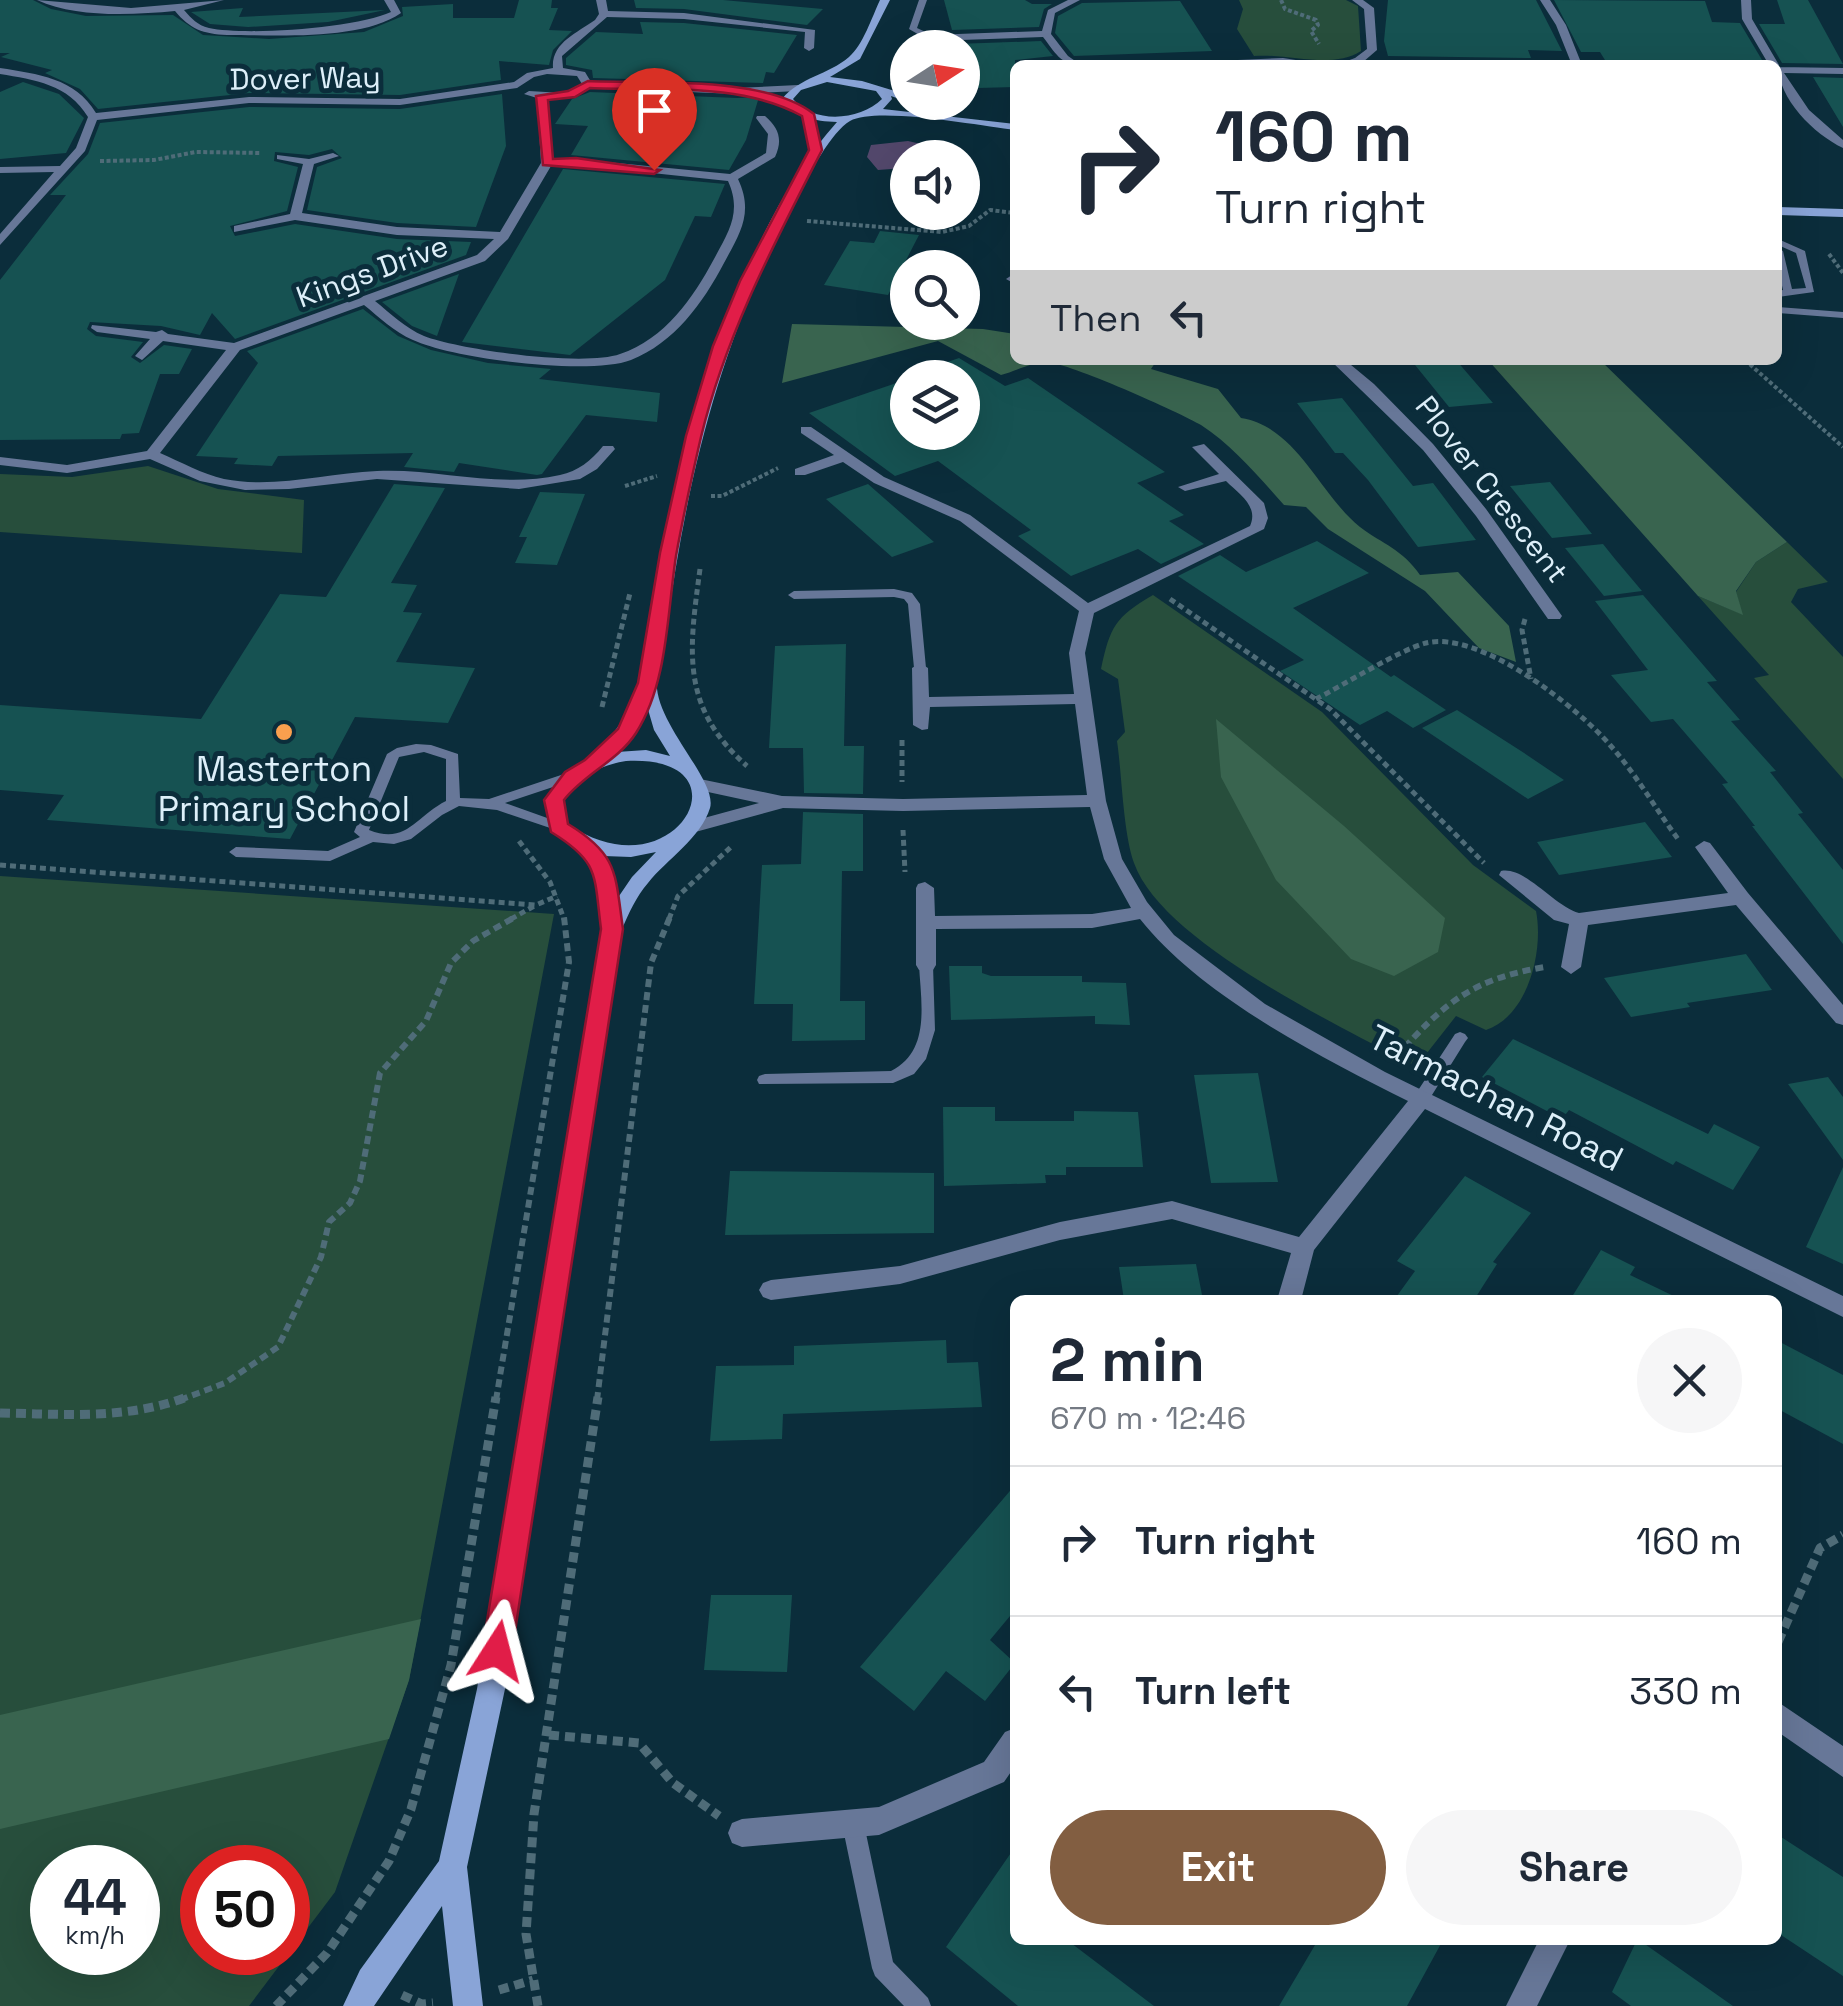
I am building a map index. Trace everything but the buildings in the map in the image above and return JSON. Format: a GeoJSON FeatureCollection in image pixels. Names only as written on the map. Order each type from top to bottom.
{"type":"FeatureCollection","features":[{"type":"Feature","properties":{"kind":"main road"},"geometry":{"type":"LineString","coordinates":[[885,0],[856,58],[798,88],[789,95],[788,104],[808,114],[847,118],[874,112],[890,113]]}},
{"type":"Feature","properties":{"kind":"main road"},"geometry":{"type":"LineString","coordinates":[[856,58],[886,104],[874,112]]}},
{"type":"Feature","properties":{"kind":"main road"},"geometry":{"type":"LineString","coordinates":[[812,83],[844,80],[890,92]]}},
{"type":"Feature","properties":{"kind":"main road"},"geometry":{"type":"LineString","coordinates":[[808,114],[816,150]]}},
{"type":"Feature","properties":{"kind":"main road"},"geometry":{"type":"LineString","coordinates":[[683,832],[640,850],[608,852],[558,827],[554,800],[572,776],[592,764],[626,732],[648,683],[668,553],[694,436],[721,346],[748,281],[816,150],[847,118]]}},
{"type":"Feature","properties":{"kind":"main road"},"geometry":{"type":"LineString","coordinates":[[967,120],[1010,125]]}},
{"type":"Feature","properties":{"kind":"main road"},"geometry":{"type":"LineString","coordinates":[[1782,210],[1841,212]]}},
{"type":"Feature","properties":{"kind":"main road"},"geometry":{"type":"LineString","coordinates":[[612,929],[639,880],[703,807],[693,778],[664,730],[648,683]]}},
{"type":"Feature","properties":{"kind":"main road"},"geometry":{"type":"LineString","coordinates":[[592,764],[621,756],[648,756],[693,778]]}},
{"type":"Feature","properties":{"kind":"main road"},"geometry":{"type":"LineString","coordinates":[[468,2006],[452,1868],[491,1689],[612,929],[604,877],[592,847]]}},
{"type":"Feature","properties":{"kind":"main road"},"geometry":{"type":"LineString","coordinates":[[358,2006],[371,1980],[452,1868]]}},
{"type":"Feature","properties":{"kind":"street"},"geometry":{"type":"LineString","coordinates":[[42,0],[79,8],[179,10],[219,0]]}},
{"type":"Feature","properties":{"kind":"street"},"geometry":{"type":"LineString","coordinates":[[179,10],[192,25],[209,31],[348,28],[387,20],[396,12],[389,0]]}},
{"type":"Feature","properties":{"kind":"street"},"geometry":{"type":"LineString","coordinates":[[588,84],[581,74],[558,70],[556,56],[599,22],[604,14],[600,0]]}},
{"type":"Feature","properties":{"kind":"street"},"geometry":{"type":"LineString","coordinates":[[1067,60],[1046,34],[1051,12],[1075,0]]}},
{"type":"Feature","properties":{"kind":"street"},"geometry":{"type":"LineString","coordinates":[[1357,0],[1369,8],[1372,50],[1360,60]]}},
{"type":"Feature","properties":{"kind":"street"},"geometry":{"type":"LineString","coordinates":[[1545,0],[1561,25],[1575,60]]}},
{"type":"Feature","properties":{"kind":"street"},"geometry":{"type":"LineString","coordinates":[[1746,0],[1747,19],[1771,60]]}},
{"type":"Feature","properties":{"kind":"street"},"geometry":{"type":"LineString","coordinates":[[604,14],[684,16],[810,30],[828,26]]}},
{"type":"Feature","properties":{"kind":"street"},"geometry":{"type":"LineString","coordinates":[[810,30],[810,48]]}},
{"type":"Feature","properties":{"kind":"street"},"geometry":{"type":"LineString","coordinates":[[980,36],[1046,34]]}},
{"type":"Feature","properties":{"kind":"street"},"geometry":{"type":"LineString","coordinates":[[1782,69],[1843,71]]}},
{"type":"Feature","properties":{"kind":"street","name":"Dover Way"},"geometry":{"type":"LineString","coordinates":[[93,117],[248,100],[400,102],[517,85],[529,75],[558,70]]}},
{"type":"Feature","properties":{"kind":"street"},"geometry":{"type":"LineString","coordinates":[[0,71],[70,89],[80,95],[93,117],[81,149],[0,241]]}},
{"type":"Feature","properties":{"kind":"street"},"geometry":{"type":"LineString","coordinates":[[1782,79],[1803,112],[1843,145]]}},
{"type":"Feature","properties":{"kind":"street"},"geometry":{"type":"LineString","coordinates":[[517,85],[524,93],[542,96],[571,94],[588,84],[736,91],[798,88]]}},
{"type":"Feature","properties":{"kind":"street"},"geometry":{"type":"LineString","coordinates":[[736,91],[788,104]]}},
{"type":"Feature","properties":{"kind":"street"},"geometry":{"type":"LineString","coordinates":[[542,96],[548,163],[576,162],[732,178],[771,155],[773,126],[761,118]]}},
{"type":"Feature","properties":{"kind":"street"},"geometry":{"type":"LineString","coordinates":[[281,156],[310,162],[333,156]]}},
{"type":"Feature","properties":{"kind":"street"},"geometry":{"type":"LineString","coordinates":[[295,216],[310,162]]}},
{"type":"Feature","properties":{"kind":"street","name":"Kings Drive"},"geometry":{"type":"LineString","coordinates":[[236,347],[480,258],[504,236],[548,163]]}},
{"type":"Feature","properties":{"kind":"street"},"geometry":{"type":"LineString","coordinates":[[0,170],[65,166]]}},
{"type":"Feature","properties":{"kind":"street"},"geometry":{"type":"LineString","coordinates":[[366,301],[418,339],[450,348],[555,360],[622,359],[669,331],[700,300],[740,219],[744,199],[732,178]]}},
{"type":"Feature","properties":{"kind":"street"},"geometry":{"type":"LineString","coordinates":[[238,229],[295,216],[397,231],[504,236]]}},
{"type":"Feature","properties":{"kind":"street"},"geometry":{"type":"LineString","coordinates":[[96,328],[236,347],[152,454]]}},
{"type":"Feature","properties":{"kind":"street"},"geometry":{"type":"LineString","coordinates":[[142,356],[162,334]]}},
{"type":"Feature","properties":{"kind":"street","name":"Plover Crescent"},"geometry":{"type":"LineString","coordinates":[[1343,365],[1382,395],[1430,448],[1480,509],[1554,616]]}},
{"type":"Feature","properties":{"kind":"street"},"geometry":{"type":"LineString","coordinates":[[806,430],[880,480],[965,518],[1087,610],[1256,529],[1261,518],[1258,506],[1200,447]]}},
{"type":"Feature","properties":{"kind":"street"},"geometry":{"type":"LineString","coordinates":[[0,460],[67,469],[152,454],[222,483],[256,487],[341,476],[398,475],[524,485],[562,480],[594,469],[608,449]]}},
{"type":"Feature","properties":{"kind":"street"},"geometry":{"type":"LineString","coordinates":[[800,472],[843,456]]}},
{"type":"Feature","properties":{"kind":"street"},"geometry":{"type":"LineString","coordinates":[[1185,487],[1229,476]]}},
{"type":"Feature","properties":{"kind":"street","name":"Tarmachan Road"},"geometry":{"type":"LineString","coordinates":[[1087,610],[1077,653],[1097,802],[1112,859],[1144,912],[1167,940],[1258,1009],[1378,1077],[1843,1307]]}},
{"type":"Feature","properties":{"kind":"street"},"geometry":{"type":"LineString","coordinates":[[920,668],[922,725]]}},
{"type":"Feature","properties":{"kind":"street"},"geometry":{"type":"LineString","coordinates":[[921,702],[1083,699]]}},
{"type":"Feature","properties":{"kind":"street"},"geometry":{"type":"LineString","coordinates":[[693,778],[782,802],[903,805],[1097,802]]}},
{"type":"Feature","properties":{"kind":"street"},"geometry":{"type":"LineString","coordinates":[[683,832],[782,802]]}},
{"type":"Feature","properties":{"kind":"street"},"geometry":{"type":"LineString","coordinates":[[1704,847],[1741,898],[1843,1018]]}},
{"type":"Feature","properties":{"kind":"street"},"geometry":{"type":"LineString","coordinates":[[1508,875],[1561,914],[1579,920],[1741,898]]}},
{"type":"Feature","properties":{"kind":"street"},"geometry":{"type":"LineString","coordinates":[[924,888],[926,966]]}},
{"type":"Feature","properties":{"kind":"street"},"geometry":{"type":"LineString","coordinates":[[926,923],[1092,921],[1144,912]]}},
{"type":"Feature","properties":{"kind":"street"},"geometry":{"type":"LineString","coordinates":[[1571,967],[1579,920]]}},
{"type":"Feature","properties":{"kind":"street"},"geometry":{"type":"LineString","coordinates":[[1290,1295],[1304,1247],[1420,1099]]}},
{"type":"Feature","properties":{"kind":"street"},"geometry":{"type":"LineString","coordinates":[[770,1290],[900,1275],[1060,1232],[1172,1210],[1304,1247]]}},
{"type":"Feature","properties":{"kind":"street"},"geometry":{"type":"LineString","coordinates":[[1782,1719],[1843,1763]]}},
{"type":"Feature","properties":{"kind":"street"},"geometry":{"type":"LineString","coordinates":[[742,1833],[879,1821],[994,1772],[1010,1749]]}},
{"type":"Feature","properties":{"kind":"street"},"geometry":{"type":"LineString","coordinates":[[1521,2006],[1552,1945]]}},
{"type":"Feature","properties":{"kind":"lane"},"geometry":{"type":"LineString","coordinates":[[915,30],[923,0]]}},
{"type":"Feature","properties":{"kind":"lane"},"geometry":{"type":"LineString","coordinates":[[1782,244],[1800,251],[1811,290],[1783,293]]}},
{"type":"Feature","properties":{"kind":"lane"},"geometry":{"type":"LineString","coordinates":[[1782,310],[1843,315]]}},
{"type":"Feature","properties":{"kind":"lane"},"geometry":{"type":"LineString","coordinates":[[794,595],[908,596],[914,604],[920,668]]}},
{"type":"Feature","properties":{"kind":"lane"},"geometry":{"type":"LineString","coordinates":[[371,838],[361,832],[394,754],[406,748],[438,748],[454,757],[454,802]]}},
{"type":"Feature","properties":{"kind":"lane"},"geometry":{"type":"LineString","coordinates":[[492,803],[572,776]]}},
{"type":"Feature","properties":{"kind":"lane"},"geometry":{"type":"LineString","coordinates":[[236,852],[330,856],[371,838],[404,838],[454,802],[492,803],[558,827]]}},
{"type":"Feature","properties":{"kind":"lane"},"geometry":{"type":"LineString","coordinates":[[765,1080],[892,1077],[907,1072],[922,1056],[929,1036],[926,966]]}},
{"type":"Feature","properties":{"kind":"lane"},"geometry":{"type":"LineString","coordinates":[[1420,1099],[1460,1038]]}},
{"type":"Feature","properties":{"kind":"lane"},"geometry":{"type":"LineString","coordinates":[[852,1824],[883,1968],[920,2006]]}},
{"type":"Feature","properties":{"kind":"path"},"geometry":{"type":"LineString","coordinates":[[1281,0],[1284,8],[1310,16],[1318,26],[1311,31],[1320,42],[1303,60]]}},
{"type":"Feature","properties":{"kind":"path"},"geometry":{"type":"LineString","coordinates":[[65,166],[154,160],[196,152],[281,156]]}},
{"type":"Feature","properties":{"kind":"path"},"geometry":{"type":"LineString","coordinates":[[798,238],[813,204]]}},
{"type":"Feature","properties":{"kind":"path"},"geometry":{"type":"LineString","coordinates":[[806,221],[942,232],[968,226],[990,210],[1010,212]]}},
{"type":"Feature","properties":{"kind":"path"},"geometry":{"type":"LineString","coordinates":[[1751,365],[1843,446]]}},
{"type":"Feature","properties":{"kind":"path"},"geometry":{"type":"LineString","coordinates":[[711,496],[722,496],[768,472]]}},
{"type":"Feature","properties":{"kind":"path"},"geometry":{"type":"LineString","coordinates":[[625,486],[658,476]]}},
{"type":"Feature","properties":{"kind":"path"},"geometry":{"type":"LineString","coordinates":[[708,515],[715,480]]}},
{"type":"Feature","properties":{"kind":"path"},"geometry":{"type":"LineString","coordinates":[[702,554],[690,646],[693,696],[724,748],[754,770]]}},
{"type":"Feature","properties":{"kind":"path"},"geometry":{"type":"LineString","coordinates":[[1144,581],[1316,699],[1438,814],[1463,845],[1481,861],[1508,875]]}},
{"type":"Feature","properties":{"kind":"path"},"geometry":{"type":"LineString","coordinates":[[1532,680],[1522,630],[1524,619],[1554,616]]}},
{"type":"Feature","properties":{"kind":"path"},"geometry":{"type":"LineString","coordinates":[[1316,699],[1426,643],[1437,641],[1468,649],[1532,680],[1602,736],[1687,850],[1704,847]]}},
{"type":"Feature","properties":{"kind":"path"},"geometry":{"type":"LineString","coordinates":[[538,2006],[526,1934],[534,1814],[586,1484],[651,963],[678,896],[699,873],[744,840]]}},
{"type":"Feature","properties":{"kind":"path"},"geometry":{"type":"LineString","coordinates":[[0,865],[536,905]]}},
{"type":"Feature","properties":{"kind":"path"},"geometry":{"type":"LineString","coordinates":[[0,1413],[101,1415],[166,1406],[226,1382],[278,1347],[321,1257],[330,1222],[350,1202],[360,1181],[380,1073],[426,1021],[450,963],[473,941],[557,896],[570,933],[569,962],[451,1665],[410,1809],[389,1860],[328,1952],[276,2006]]}},
{"type":"Feature","properties":{"kind":"path"},"geometry":{"type":"LineString","coordinates":[[1378,1077],[1447,1001],[1475,982],[1527,968]]}},
{"type":"Feature","properties":{"kind":"path"},"geometry":{"type":"LineString","coordinates":[[1782,1633],[1820,1548],[1843,1535]]}},
{"type":"Feature","properties":{"kind":"path"},"geometry":{"type":"LineString","coordinates":[[549,1735],[639,1743],[673,1784],[742,1833]]}},
{"type":"Feature","properties":{"kind":"green space"},"geometry":{"type":"Polygon","coordinates":[[[1239,0],[1346,0],[1358,6],[1361,51],[1349,57],[1323,60],[1254,56],[1237,29],[1243,9],[1239,0]]]}},
{"type":"Feature","properties":{"kind":"green space"},"geometry":{"type":"Polygon","coordinates":[[[792,324],[890,327],[890,340],[980,340],[980,329],[1010,333],[1010,365],[1034,365],[1001,375],[980,360],[938,341],[782,383],[792,324]]]}},
{"type":"Feature","properties":{"kind":"green space"},"geometry":{"type":"Polygon","coordinates":[[[1059,365],[1154,365],[1151,369],[1218,389],[1241,418],[1277,434],[1345,513],[1399,553],[1420,575],[1458,572],[1509,626],[1516,662],[1479,648],[1425,591],[1328,529],[1306,507],[1284,505],[1224,442],[1171,410],[1059,365]]]}},
{"type":"Feature","properties":{"kind":"green space"},"geometry":{"type":"Polygon","coordinates":[[[1492,365],[1605,365],[1787,542],[1756,562],[1736,591],[1743,615],[1698,596],[1492,365]]]}},
{"type":"Feature","properties":{"kind":"green space"},"geometry":{"type":"Polygon","coordinates":[[[148,466],[218,489],[304,500],[302,553],[0,532],[0,474],[72,477],[148,466]]]}},
{"type":"Feature","properties":{"kind":"green space"},"geometry":{"type":"Polygon","coordinates":[[[1787,542],[1828,582],[1798,589],[1791,602],[1843,657],[1843,779],[1754,678],[1769,675],[1698,596],[1742,614],[1736,592],[1756,562],[1787,542]]]}},
{"type":"Feature","properties":{"kind":"green space"},"geometry":{"type":"Polygon","coordinates":[[[1153,595],[1322,712],[1473,865],[1536,911],[1537,944],[1530,980],[1513,1011],[1501,1023],[1486,1030],[1456,1016],[1416,1067],[1258,980],[1180,923],[1151,893],[1134,863],[1127,836],[1117,741],[1125,732],[1118,679],[1101,669],[1116,624],[1153,595]]]}},
{"type":"Feature","properties":{"kind":"green space"},"geometry":{"type":"Polygon","coordinates":[[[1216,719],[1344,826],[1445,918],[1438,952],[1394,976],[1351,959],[1276,880],[1221,777],[1216,719]]]}},
{"type":"Feature","properties":{"kind":"green space"},"geometry":{"type":"Polygon","coordinates":[[[0,876],[554,914],[409,1680],[335,1892],[310,1925],[310,1845],[180,1845],[180,1975],[272,1975],[249,2006],[0,2006],[0,876]]]}},
{"type":"Feature","properties":{"kind":"green space"},"geometry":{"type":"Polygon","coordinates":[[[421,1619],[409,1680],[389,1739],[0,1829],[0,1715],[421,1619]]]}},
{"type":"Feature","properties":{"kind":"shaded area"},"geometry":{"type":"Polygon","coordinates":[[[890,143],[890,169],[878,170],[867,157],[871,145],[890,143]]]}},
{"type":"Feature","properties":{"kind":"place","name":"Masterton Primary School"},"geometry":{"type":"Point","coordinates":[284,732]}},
{"type":"Feature","properties":{"kind":"route"},"geometry":{"type":"LineString","coordinates":[[497,1651],[612,929],[604,877],[592,847],[558,827],[554,800],[572,776],[592,764],[626,732],[648,683],[668,553],[694,436],[721,346],[748,281],[816,150],[808,114],[788,104],[736,91],[588,84],[571,94],[542,96],[548,163],[654,170]]}}]}
